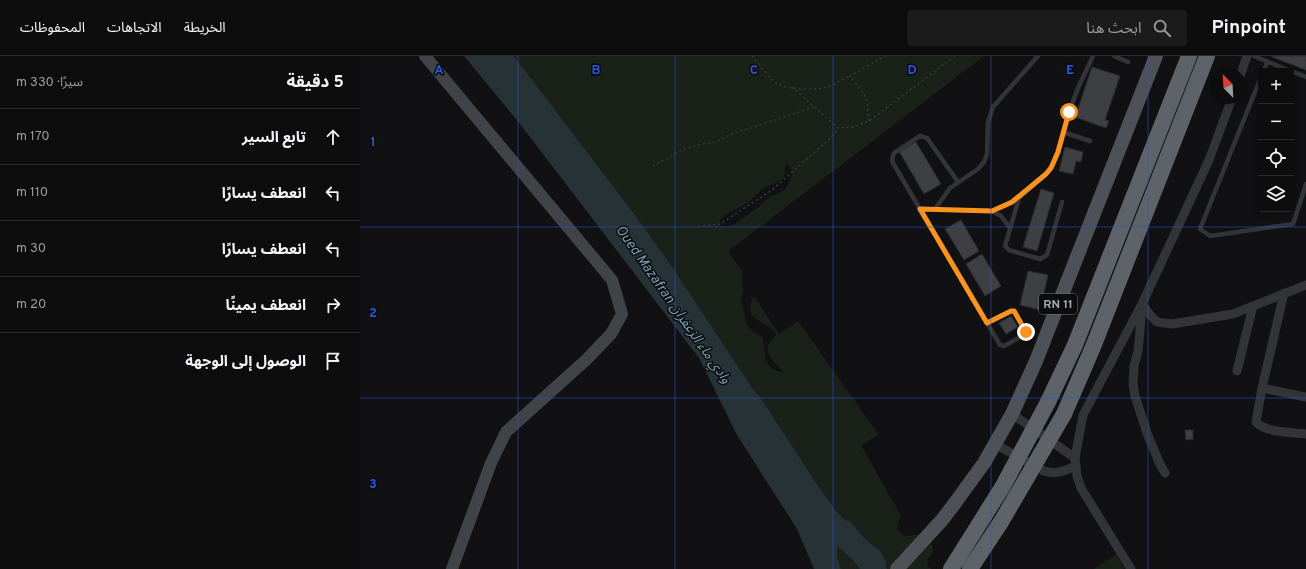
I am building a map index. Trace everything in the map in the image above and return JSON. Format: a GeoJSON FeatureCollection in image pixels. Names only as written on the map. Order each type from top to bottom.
{"type":"FeatureCollection","features":[{"type":"Feature","properties":{"kind":"highway"},"geometry":{"type":"LineString","coordinates":[[950,569],[1003,486],[1048,402],[1075,345],[1189,56]]}},
{"type":"Feature","properties":{"kind":"highway"},"geometry":{"type":"LineString","coordinates":[[970,569],[1001,522],[1064,414],[1093,347],[1207,56]]}},
{"type":"Feature","properties":{"kind":"main road","name":"RN 11"},"geometry":{"type":"LineString","coordinates":[[897,569],[942,520],[974,479],[1012,414],[1030,375],[1156,56]]}},
{"type":"Feature","properties":{"kind":"street"},"geometry":{"type":"LineString","coordinates":[[425,56],[612,280],[622,314],[611,334],[587,360],[506,432],[491,463],[452,569]]}},
{"type":"Feature","properties":{"kind":"street"},"geometry":{"type":"LineString","coordinates":[[1243,68],[1247,56]]}},
{"type":"Feature","properties":{"kind":"street"},"geometry":{"type":"LineString","coordinates":[[1131,569],[1081,488],[1077,476],[1075,462],[1082,415],[1142,304],[1209,160],[1230,104]]}},
{"type":"Feature","properties":{"kind":"street"},"geometry":{"type":"LineString","coordinates":[[1142,304],[1156,322],[1172,324],[1233,314],[1306,285]]}},
{"type":"Feature","properties":{"kind":"street"},"geometry":{"type":"LineString","coordinates":[[1284,294],[1262,388],[1256,422],[1260,426],[1273,430],[1306,432]]}},
{"type":"Feature","properties":{"kind":"street"},"geometry":{"type":"LineString","coordinates":[[1142,304],[1138,351],[1134,366],[1133,384],[1135,396],[1147,433],[1165,473]]}},
{"type":"Feature","properties":{"kind":"street"},"geometry":{"type":"LineString","coordinates":[[1238,371],[1253,306]]}},
{"type":"Feature","properties":{"kind":"street"},"geometry":{"type":"LineString","coordinates":[[1262,388],[1306,397]]}},
{"type":"Feature","properties":{"kind":"street"},"geometry":{"type":"LineString","coordinates":[[1012,414],[1075,462]]}},
{"type":"Feature","properties":{"kind":"street"},"geometry":{"type":"LineString","coordinates":[[995,444],[1051,474],[1059,473],[1075,462]]}},
{"type":"Feature","properties":{"kind":"lane"},"geometry":{"type":"LineString","coordinates":[[935,210],[947,192],[958,182],[978,169],[984,162],[987,154],[988,122],[993,107],[1038,56]]}},
{"type":"Feature","properties":{"kind":"lane"},"geometry":{"type":"LineString","coordinates":[[920,209],[992,211],[1006,206],[1019,198],[1051,168],[1055,160],[1078,88],[1093,56]]}},
{"type":"Feature","properties":{"kind":"lane"},"geometry":{"type":"LineString","coordinates":[[1114,56],[1128,62]]}},
{"type":"Feature","properties":{"kind":"lane"},"geometry":{"type":"LineString","coordinates":[[1254,56],[1283,68]]}},
{"type":"Feature","properties":{"kind":"lane"},"geometry":{"type":"LineString","coordinates":[[1265,68],[1267,62]]}},
{"type":"Feature","properties":{"kind":"lane"},"geometry":{"type":"LineString","coordinates":[[1294,72],[1306,77]]}},
{"type":"Feature","properties":{"kind":"lane"},"geometry":{"type":"LineString","coordinates":[[1258,85],[1200,230],[1210,236],[1293,224],[1306,184]]}},
{"type":"Feature","properties":{"kind":"lane"},"geometry":{"type":"LineString","coordinates":[[1063,132],[1090,141]]}},
{"type":"Feature","properties":{"kind":"lane"},"geometry":{"type":"LineString","coordinates":[[958,182],[927,138],[920,136],[894,152],[893,163],[987,323],[1000,345],[1002,346],[1024,335],[1026,332],[1014,311],[1011,311],[987,323]]}},
{"type":"Feature","properties":{"kind":"lane"},"geometry":{"type":"LineString","coordinates":[[1019,198],[1006,243],[1008,249],[1038,259],[1043,259],[1047,255],[1062,202]]}},
{"type":"Feature","properties":{"kind":"lane"},"geometry":{"type":"LineString","coordinates":[[992,211],[1004,220],[1010,228]]}},
{"type":"Feature","properties":{"kind":"path"},"geometry":{"type":"LineString","coordinates":[[752,56],[773,80],[781,86],[801,89],[828,87],[885,56]]}},
{"type":"Feature","properties":{"kind":"path"},"geometry":{"type":"LineString","coordinates":[[792,87],[838,128],[854,127],[869,121],[955,56]]}},
{"type":"Feature","properties":{"kind":"path"},"geometry":{"type":"LineString","coordinates":[[850,76],[864,94],[867,101],[869,121]]}},
{"type":"Feature","properties":{"kind":"path"},"geometry":{"type":"LineString","coordinates":[[653,166],[682,150],[702,144],[716,142],[729,135],[814,107]]}},
{"type":"Feature","properties":{"kind":"path"},"geometry":{"type":"LineString","coordinates":[[703,226],[720,224],[772,190],[828,141],[838,128]]}},
{"type":"Feature","properties":{"kind":"shaded area"},"geometry":{"type":"Polygon","coordinates":[[[514,56],[984,56],[730,249],[729,253],[743,272],[742,282],[744,289],[741,298],[747,324],[752,331],[762,337],[768,364],[777,371],[784,372],[775,363],[768,351],[769,344],[775,337],[776,333],[752,315],[750,310],[754,296],[779,334],[798,321],[879,435],[861,445],[901,516],[897,525],[898,531],[906,536],[921,534],[931,543],[933,549],[927,561],[931,569],[887,569],[886,562],[872,544],[863,537],[851,522],[844,519],[837,512],[814,480],[761,398],[753,389],[666,258],[514,56]],[[788,164],[785,166],[784,178],[761,190],[749,202],[725,215],[720,220],[720,224],[723,227],[733,225],[760,206],[768,198],[785,190],[792,175],[788,164]]]}},
{"type":"Feature","properties":{"kind":"shaded area"},"geometry":{"type":"Polygon","coordinates":[[[837,546],[852,559],[860,569],[841,569],[837,555],[837,546]]]}},
{"type":"Feature","properties":{"kind":"shaded area"},"geometry":{"type":"Polygon","coordinates":[[[1116,554],[1124,569],[1094,569],[1116,554]]]}},
{"type":"Feature","properties":{"kind":"water","name":"Oued Mazafran وادي ماء الزعفران"},"geometry":{"type":"Polygon","coordinates":[[[464,56],[514,56],[666,258],[753,389],[761,398],[814,480],[837,512],[844,519],[851,522],[863,537],[880,551],[886,562],[887,569],[860,569],[852,559],[837,546],[837,555],[841,569],[814,569],[797,529],[737,435],[699,358],[520,124],[464,56]]]}},
{"type":"Feature","properties":{"kind":"building"},"geometry":{"type":"Polygon","coordinates":[[[1306,56],[1306,70],[1272,57],[1306,56]]]}},
{"type":"Feature","properties":{"kind":"building"},"geometry":{"type":"Polygon","coordinates":[[[1092,67],[1120,76],[1105,120],[1109,121],[1106,128],[1069,115],[1071,110],[1077,112],[1092,67]]]}},
{"type":"Feature","properties":{"kind":"building"},"geometry":{"type":"Polygon","coordinates":[[[916,142],[941,184],[924,194],[899,151],[916,142]]]}},
{"type":"Feature","properties":{"kind":"building"},"geometry":{"type":"Polygon","coordinates":[[[1065,147],[1083,152],[1081,162],[1076,161],[1073,174],[1059,171],[1065,147]]]}},
{"type":"Feature","properties":{"kind":"building"},"geometry":{"type":"Polygon","coordinates":[[[1041,189],[1054,193],[1037,251],[1023,247],[1041,189]]]}},
{"type":"Feature","properties":{"kind":"building"},"geometry":{"type":"Polygon","coordinates":[[[961,220],[979,251],[964,260],[945,229],[961,220]]]}},
{"type":"Feature","properties":{"kind":"building"},"geometry":{"type":"Polygon","coordinates":[[[982,254],[1001,286],[985,296],[966,264],[982,254]]]}},
{"type":"Feature","properties":{"kind":"building"},"geometry":{"type":"Polygon","coordinates":[[[1028,271],[1048,275],[1040,310],[1020,305],[1028,271]]]}},
{"type":"Feature","properties":{"kind":"building"},"geometry":{"type":"Polygon","coordinates":[[[1011,316],[1018,327],[1006,334],[999,323],[1011,316]]]}},
{"type":"Feature","properties":{"kind":"building"},"geometry":{"type":"Polygon","coordinates":[[[1185,430],[1193,430],[1193,439],[1186,440],[1185,430]]]}},
{"type":"Feature","properties":{"kind":"route"},"geometry":{"type":"LineString","coordinates":[[1026,332],[1016,312],[1013,310],[987,323],[920,209],[992,211],[1006,206],[1019,198],[1051,168],[1058,152],[1069,112]]}}]}
